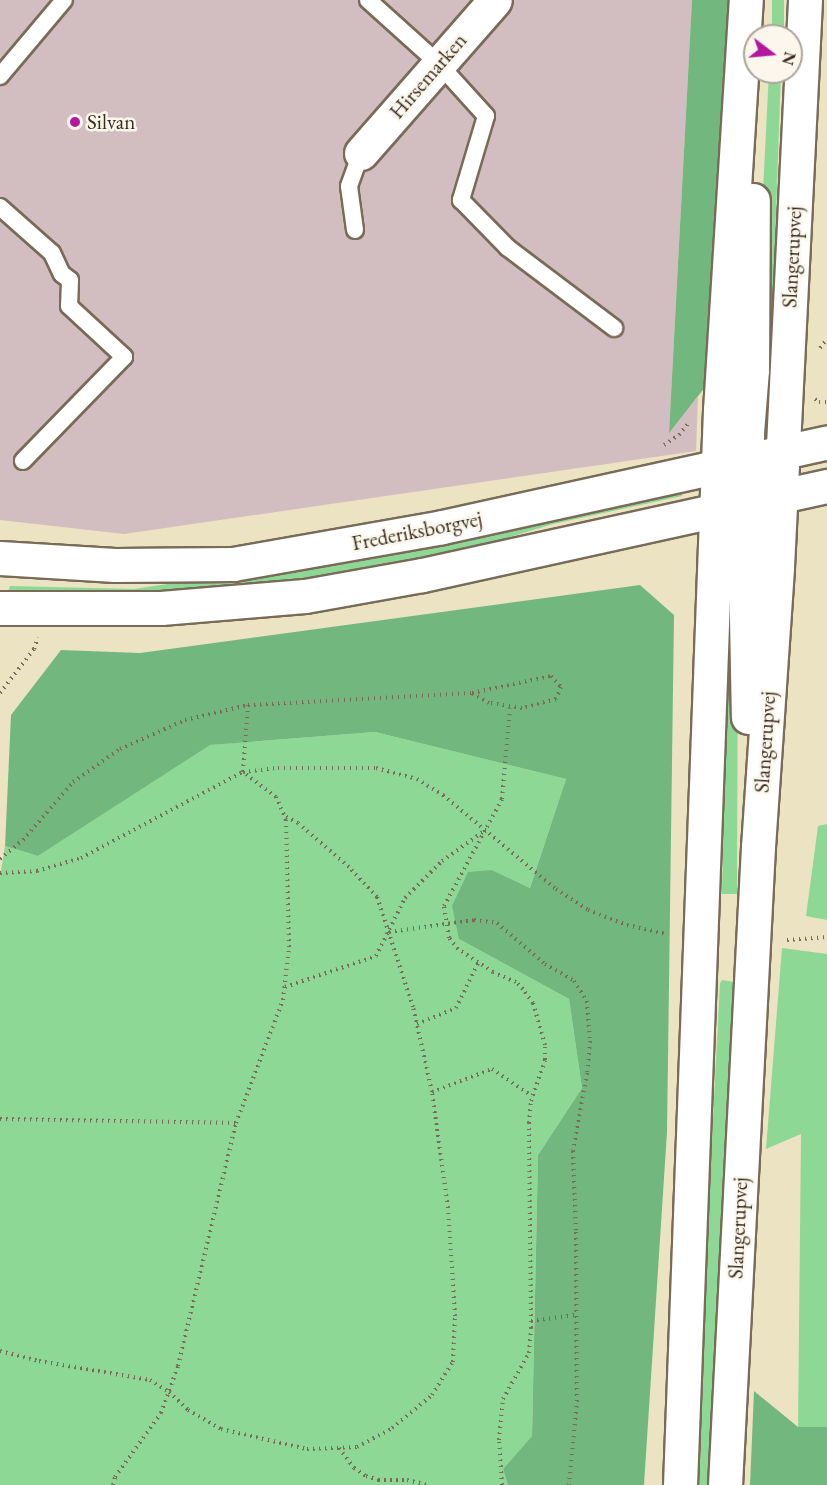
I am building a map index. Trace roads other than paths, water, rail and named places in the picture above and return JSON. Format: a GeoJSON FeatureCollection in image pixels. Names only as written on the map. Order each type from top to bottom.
{"type":"FeatureCollection","features":[{"type":"Feature","properties":{"kind":"main road","name":"Hirsemarken"},"geometry":{"type":"LineString","coordinates":[[361,153],[495,0]]}},
{"type":"Feature","properties":{"kind":"main road","name":"Slangerupvej"},"geometry":{"type":"LineString","coordinates":[[725,1485],[758,847],[765,500],[782,452],[805,0]]}},
{"type":"Feature","properties":{"kind":"main road"},"geometry":{"type":"LineString","coordinates":[[680,1485],[717,510],[733,465],[745,13]]}},
{"type":"Feature","properties":{"kind":"main road","name":"Frederiksborgvej"},"geometry":{"type":"LineString","coordinates":[[0,558],[115,565],[233,564],[442,527],[733,465],[827,442]]}},
{"type":"Feature","properties":{"kind":"main road"},"geometry":{"type":"LineString","coordinates":[[733,465],[749,476],[765,500]]}},
{"type":"Feature","properties":{"kind":"main road","name":"Frederiksborgvej"},"geometry":{"type":"LineString","coordinates":[[0,608],[160,608],[305,596],[422,575],[827,486]]}},
{"type":"Feature","properties":{"kind":"lane"},"geometry":{"type":"LineString","coordinates":[[0,76],[64,0]]}},
{"type":"Feature","properties":{"kind":"lane"},"geometry":{"type":"LineString","coordinates":[[368,0],[439,64],[486,116],[461,200],[508,248],[614,328]]}},
{"type":"Feature","properties":{"kind":"lane"},"geometry":{"type":"LineString","coordinates":[[355,230],[349,186],[361,153]]}},
{"type":"Feature","properties":{"kind":"lane"},"geometry":{"type":"LineString","coordinates":[[0,207],[52,253],[62,274],[69,280],[69,306],[124,357],[23,461]]}},
{"type":"Feature","properties":{"kind":"place","name":"Silvan"},"geometry":{"type":"Point","coordinates":[75,122]}}]}
